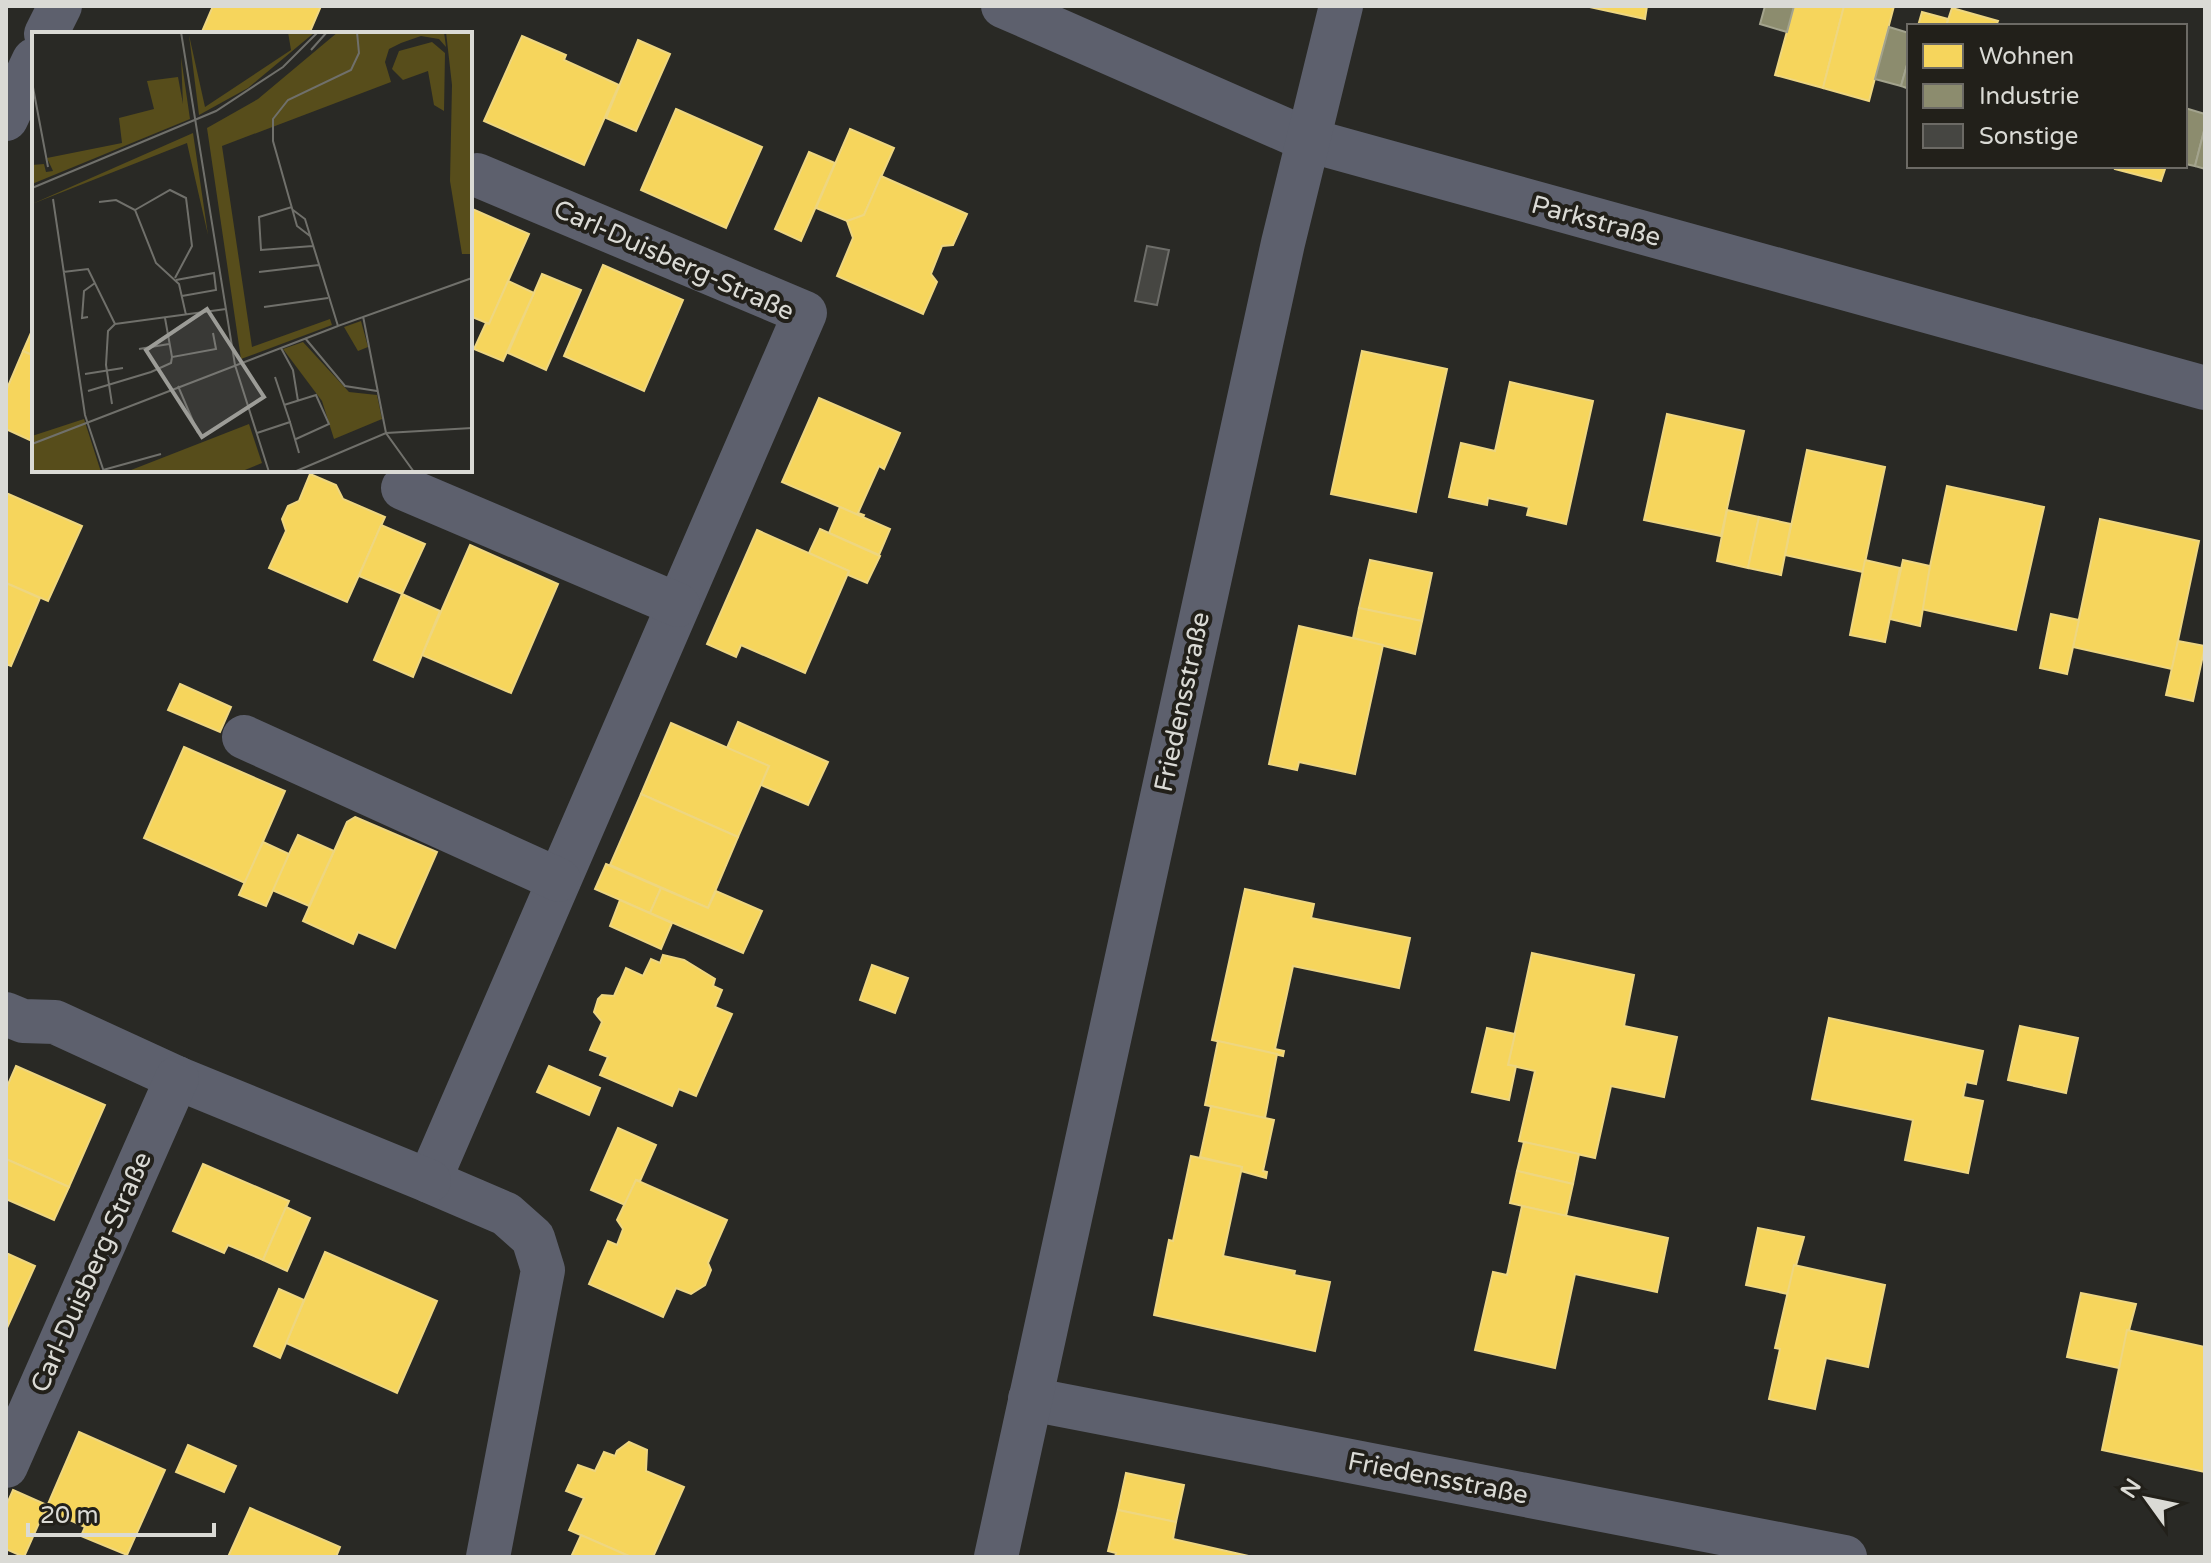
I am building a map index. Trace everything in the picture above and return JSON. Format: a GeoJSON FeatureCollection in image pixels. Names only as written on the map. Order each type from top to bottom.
{"type":"FeatureCollection","features":[{"type":"Feature","properties":{"kind":"street"},"geometry":{"type":"LineString","coordinates":[[47,32],[60,6]]}},
{"type":"Feature","properties":{"kind":"street","name":"Parkstraße"},"geometry":{"type":"LineString","coordinates":[[1003,6],[1308,140],[2205,388]]}},
{"type":"Feature","properties":{"kind":"street","name":"Friedensstraße"},"geometry":{"type":"LineString","coordinates":[[996,1557],[1283,243],[1341,6]]}},
{"type":"Feature","properties":{"kind":"street"},"geometry":{"type":"LineString","coordinates":[[6,119],[32,64]]}},
{"type":"Feature","properties":{"kind":"street","name":"Carl-Duisberg-Straße"},"geometry":{"type":"LineString","coordinates":[[429,1181],[805,313],[477,175]]}},
{"type":"Feature","properties":{"kind":"street"},"geometry":{"type":"LineString","coordinates":[[403,488],[678,605]]}},
{"type":"Feature","properties":{"kind":"street"},"geometry":{"type":"LineString","coordinates":[[244,737],[559,880]]}},
{"type":"Feature","properties":{"kind":"street"},"geometry":{"type":"LineString","coordinates":[[6,1014],[23,1021],[55,1022],[177,1078],[506,1214],[533,1238],[543,1270],[488,1557]]}},
{"type":"Feature","properties":{"kind":"street","name":"Carl-Duisberg-Straße"},"geometry":{"type":"LineString","coordinates":[[6,1466],[177,1078]]}},
{"type":"Feature","properties":{"kind":"street","name":"Friedensstraße"},"geometry":{"type":"LineString","coordinates":[[1030,1399],[1845,1557]]}},
{"type":"Feature","properties":{"kind":"building: Wohnen"},"geometry":{"type":"Polygon","coordinates":[[[213,6],[321,6],[310,32],[202,32],[213,6]]]}},
{"type":"Feature","properties":{"kind":"building: Wohnen"},"geometry":{"type":"Polygon","coordinates":[[[1585,6],[1647,6],[1645,19],[1585,6]]]}},
{"type":"Feature","properties":{"kind":"building: Wohnen"},"geometry":{"type":"Polygon","coordinates":[[[1794,6],[1844,6],[1823,88],[1775,75],[1794,6]]]}},
{"type":"Feature","properties":{"kind":"building: Wohnen"},"geometry":{"type":"Polygon","coordinates":[[[1844,6],[1894,6],[1869,101],[1823,88],[1844,6]]]}},
{"type":"Feature","properties":{"kind":"building: Wohnen"},"geometry":{"type":"Polygon","coordinates":[[[1952,8],[1998,21],[1997,24],[1947,24],[1952,8]]]}},
{"type":"Feature","properties":{"kind":"building: Wohnen"},"geometry":{"type":"Polygon","coordinates":[[[1922,12],[1948,19],[1947,24],[1919,24],[1922,12]]]}},
{"type":"Feature","properties":{"kind":"building: Wohnen"},"geometry":{"type":"Polygon","coordinates":[[[522,36],[566,55],[564,60],[619,85],[584,165],[484,121],[522,36]]]}},
{"type":"Feature","properties":{"kind":"building: Wohnen"},"geometry":{"type":"Polygon","coordinates":[[[638,40],[670,54],[636,131],[606,118],[638,40]]]}},
{"type":"Feature","properties":{"kind":"building: Wohnen"},"geometry":{"type":"Polygon","coordinates":[[[676,109],[762,147],[726,228],[641,190],[676,109]]]}},
{"type":"Feature","properties":{"kind":"building: Wohnen"},"geometry":{"type":"Polygon","coordinates":[[[850,129],[894,148],[864,215],[847,221],[816,208],[850,129]]]}},
{"type":"Feature","properties":{"kind":"building: Wohnen"},"geometry":{"type":"Polygon","coordinates":[[[809,152],[835,163],[801,241],[775,229],[809,152]]]}},
{"type":"Feature","properties":{"kind":"building: Wohnen"},"geometry":{"type":"Polygon","coordinates":[[[2115,168],[2165,168],[2161,181],[2115,168]]]}},
{"type":"Feature","properties":{"kind":"building: Wohnen"},"geometry":{"type":"Polygon","coordinates":[[[881,176],[967,214],[953,245],[942,246],[931,274],[937,282],[923,314],[837,276],[853,238],[847,221],[864,215],[881,176]]]}},
{"type":"Feature","properties":{"kind":"building: Wohnen"},"geometry":{"type":"Polygon","coordinates":[[[472,209],[529,234],[489,324],[472,317],[472,209]]]}},
{"type":"Feature","properties":{"kind":"building: Wohnen"},"geometry":{"type":"Polygon","coordinates":[[[603,265],[683,300],[644,391],[564,356],[603,265]]]}},
{"type":"Feature","properties":{"kind":"building: Wohnen"},"geometry":{"type":"Polygon","coordinates":[[[542,274],[581,290],[546,370],[508,353],[542,274]]]}},
{"type":"Feature","properties":{"kind":"building: Wohnen"},"geometry":{"type":"Polygon","coordinates":[[[508,281],[534,293],[503,361],[474,349],[508,281]]]}},
{"type":"Feature","properties":{"kind":"building: Wohnen"},"geometry":{"type":"Polygon","coordinates":[[[32,331],[32,355],[23,351],[32,331]]]}},
{"type":"Feature","properties":{"kind":"building: Wohnen"},"geometry":{"type":"Polygon","coordinates":[[[23,351],[32,355],[32,441],[6,429],[6,391],[23,351]]]}},
{"type":"Feature","properties":{"kind":"building: Wohnen"},"geometry":{"type":"Polygon","coordinates":[[[1362,351],[1447,369],[1416,512],[1331,494],[1362,351]]]}},
{"type":"Feature","properties":{"kind":"building: Wohnen"},"geometry":{"type":"Polygon","coordinates":[[[1510,382],[1593,401],[1566,524],[1527,515],[1529,507],[1488,498],[1487,505],[1449,497],[1461,443],[1495,451],[1510,382]]]}},
{"type":"Feature","properties":{"kind":"building: Wohnen"},"geometry":{"type":"Polygon","coordinates":[[[819,398],[900,433],[884,469],[879,466],[858,513],[863,517],[782,482],[819,398]]]}},
{"type":"Feature","properties":{"kind":"building: Wohnen"},"geometry":{"type":"Polygon","coordinates":[[[1667,414],[1744,431],[1721,536],[1644,520],[1667,414]]]}},
{"type":"Feature","properties":{"kind":"building: Wohnen"},"geometry":{"type":"Polygon","coordinates":[[[1807,450],[1885,467],[1863,572],[1785,555],[1807,450]]]}},
{"type":"Feature","properties":{"kind":"building: Wohnen"},"geometry":{"type":"Polygon","coordinates":[[[310,474],[336,485],[343,499],[385,517],[347,602],[269,568],[286,531],[282,519],[288,506],[299,501],[310,474]]]}},
{"type":"Feature","properties":{"kind":"building: Wohnen"},"geometry":{"type":"Polygon","coordinates":[[[1947,486],[2044,507],[2016,630],[1921,609],[1947,486]]]}},
{"type":"Feature","properties":{"kind":"building: Wohnen"},"geometry":{"type":"Polygon","coordinates":[[[6,493],[82,526],[48,601],[6,583],[6,493]]]}},
{"type":"Feature","properties":{"kind":"building: Wohnen"},"geometry":{"type":"Polygon","coordinates":[[[840,507],[890,529],[879,555],[829,533],[840,507]]]}},
{"type":"Feature","properties":{"kind":"building: Wohnen"},"geometry":{"type":"Polygon","coordinates":[[[1727,510],[1759,517],[1748,568],[1717,561],[1727,510]]]}},
{"type":"Feature","properties":{"kind":"building: Wohnen"},"geometry":{"type":"Polygon","coordinates":[[[1759,517],[1791,524],[1781,575],[1748,568],[1759,517]]]}},
{"type":"Feature","properties":{"kind":"building: Wohnen"},"geometry":{"type":"Polygon","coordinates":[[[2100,519],[2199,541],[2172,669],[2073,647],[2100,519]]]}},
{"type":"Feature","properties":{"kind":"building: Wohnen"},"geometry":{"type":"Polygon","coordinates":[[[381,525],[425,544],[402,594],[359,576],[381,525]]]}},
{"type":"Feature","properties":{"kind":"building: Wohnen"},"geometry":{"type":"Polygon","coordinates":[[[820,529],[880,556],[867,583],[809,553],[820,529]]]}},
{"type":"Feature","properties":{"kind":"building: Wohnen"},"geometry":{"type":"Polygon","coordinates":[[[757,530],[849,571],[805,673],[741,645],[736,657],[707,644],[757,530]]]}},
{"type":"Feature","properties":{"kind":"building: Wohnen"},"geometry":{"type":"Polygon","coordinates":[[[470,545],[558,584],[511,693],[422,655],[470,545]]]}},
{"type":"Feature","properties":{"kind":"building: Wohnen"},"geometry":{"type":"Polygon","coordinates":[[[1370,560],[1432,573],[1422,621],[1359,608],[1370,560]]]}},
{"type":"Feature","properties":{"kind":"building: Wohnen"},"geometry":{"type":"Polygon","coordinates":[[[1865,560],[1900,568],[1885,642],[1850,635],[1865,560]]]}},
{"type":"Feature","properties":{"kind":"building: Wohnen"},"geometry":{"type":"Polygon","coordinates":[[[1903,560],[1930,566],[1920,626],[1890,619],[1903,560]]]}},
{"type":"Feature","properties":{"kind":"building: Wohnen"},"geometry":{"type":"Polygon","coordinates":[[[6,583],[40,598],[11,666],[6,664],[6,583]]]}},
{"type":"Feature","properties":{"kind":"building: Wohnen"},"geometry":{"type":"Polygon","coordinates":[[[402,594],[440,611],[413,677],[374,660],[402,594]]]}},
{"type":"Feature","properties":{"kind":"building: Wohnen"},"geometry":{"type":"Polygon","coordinates":[[[1359,608],[1422,621],[1415,654],[1353,638],[1359,608]]]}},
{"type":"Feature","properties":{"kind":"building: Wohnen"},"geometry":{"type":"Polygon","coordinates":[[[2051,614],[2079,620],[2067,674],[2040,668],[2051,614]]]}},
{"type":"Feature","properties":{"kind":"building: Wohnen"},"geometry":{"type":"Polygon","coordinates":[[[1299,626],[1383,645],[1355,774],[1299,762],[1297,770],[1269,764],[1299,626]]]}},
{"type":"Feature","properties":{"kind":"building: Wohnen"},"geometry":{"type":"Polygon","coordinates":[[[2178,641],[2205,646],[2193,701],[2166,695],[2178,641]]]}},
{"type":"Feature","properties":{"kind":"building: Wohnen"},"geometry":{"type":"Polygon","coordinates":[[[180,684],[231,707],[220,732],[168,710],[180,684]]]}},
{"type":"Feature","properties":{"kind":"building: Wohnen"},"geometry":{"type":"Polygon","coordinates":[[[738,722],[828,762],[808,805],[761,785],[769,766],[727,748],[738,722]]]}},
{"type":"Feature","properties":{"kind":"building: Wohnen"},"geometry":{"type":"Polygon","coordinates":[[[671,723],[769,766],[738,837],[641,794],[671,723]]]}},
{"type":"Feature","properties":{"kind":"building: Wohnen"},"geometry":{"type":"Polygon","coordinates":[[[184,747],[285,791],[245,883],[144,838],[184,747]]]}},
{"type":"Feature","properties":{"kind":"building: Wohnen"},"geometry":{"type":"Polygon","coordinates":[[[641,794],[738,837],[708,908],[610,865],[641,794]]]}},
{"type":"Feature","properties":{"kind":"building: Wohnen"},"geometry":{"type":"Polygon","coordinates":[[[355,817],[437,852],[395,948],[358,932],[353,944],[303,921],[347,822],[355,817]]]}},
{"type":"Feature","properties":{"kind":"building: Wohnen"},"geometry":{"type":"Polygon","coordinates":[[[298,835],[334,851],[309,906],[272,890],[298,835]]]}},
{"type":"Feature","properties":{"kind":"building: Wohnen"},"geometry":{"type":"Polygon","coordinates":[[[263,842],[289,854],[266,906],[239,895],[263,842]]]}},
{"type":"Feature","properties":{"kind":"building: Wohnen"},"geometry":{"type":"Polygon","coordinates":[[[606,864],[661,888],[650,913],[595,889],[606,864]]]}},
{"type":"Feature","properties":{"kind":"building: Wohnen"},"geometry":{"type":"Polygon","coordinates":[[[661,888],[708,908],[716,891],[762,911],[743,953],[650,913],[661,888]]]}},
{"type":"Feature","properties":{"kind":"building: Wohnen"},"geometry":{"type":"Polygon","coordinates":[[[1245,889],[1314,904],[1311,918],[1410,938],[1399,988],[1293,966],[1275,1049],[1284,1051],[1283,1056],[1212,1040],[1245,889]]]}},
{"type":"Feature","properties":{"kind":"building: Wohnen"},"geometry":{"type":"Polygon","coordinates":[[[620,900],[672,923],[661,949],[610,926],[620,900]]]}},
{"type":"Feature","properties":{"kind":"building: Wohnen"},"geometry":{"type":"Polygon","coordinates":[[[1532,953],[1634,975],[1624,1026],[1677,1037],[1664,1097],[1611,1086],[1595,1158],[1519,1141],[1535,1071],[1508,1065],[1532,953]]]}},
{"type":"Feature","properties":{"kind":"building: Wohnen"},"geometry":{"type":"Polygon","coordinates":[[[663,955],[684,960],[715,979],[713,986],[722,990],[715,1007],[732,1014],[696,1096],[679,1089],[672,1106],[600,1075],[608,1057],[590,1050],[602,1022],[594,1012],[598,999],[602,995],[614,996],[626,968],[643,976],[651,959],[660,963],[663,955]]]}},
{"type":"Feature","properties":{"kind":"building: Wohnen"},"geometry":{"type":"Polygon","coordinates":[[[872,965],[908,978],[895,1013],[860,1000],[872,965]]]}},
{"type":"Feature","properties":{"kind":"building: Wohnen"},"geometry":{"type":"Polygon","coordinates":[[[1829,1018],[1983,1051],[1976,1084],[1966,1082],[1963,1097],[1983,1101],[1968,1173],[1905,1160],[1913,1120],[1812,1099],[1829,1018]]]}},
{"type":"Feature","properties":{"kind":"building: Wohnen"},"geometry":{"type":"Polygon","coordinates":[[[2020,1026],[2078,1038],[2066,1093],[2008,1080],[2020,1026]]]}},
{"type":"Feature","properties":{"kind":"building: Wohnen"},"geometry":{"type":"Polygon","coordinates":[[[1487,1028],[1515,1034],[1508,1065],[1516,1066],[1509,1100],[1472,1092],[1487,1028]]]}},
{"type":"Feature","properties":{"kind":"building: Wohnen"},"geometry":{"type":"Polygon","coordinates":[[[1218,1041],[1277,1054],[1265,1118],[1205,1105],[1218,1041]]]}},
{"type":"Feature","properties":{"kind":"building: Wohnen"},"geometry":{"type":"Polygon","coordinates":[[[16,1066],[105,1105],[69,1187],[6,1159],[6,1089],[16,1066]]]}},
{"type":"Feature","properties":{"kind":"building: Wohnen"},"geometry":{"type":"Polygon","coordinates":[[[549,1066],[600,1088],[589,1115],[537,1092],[549,1066]]]}},
{"type":"Feature","properties":{"kind":"building: Wohnen"},"geometry":{"type":"Polygon","coordinates":[[[1211,1106],[1274,1120],[1263,1171],[1267,1172],[1266,1178],[1241,1171],[1242,1167],[1200,1157],[1211,1106]]]}},
{"type":"Feature","properties":{"kind":"building: Wohnen"},"geometry":{"type":"Polygon","coordinates":[[[618,1128],[656,1145],[625,1205],[591,1190],[618,1128]]]}},
{"type":"Feature","properties":{"kind":"building: Wohnen"},"geometry":{"type":"Polygon","coordinates":[[[1524,1142],[1579,1154],[1573,1184],[1517,1171],[1524,1142]]]}},
{"type":"Feature","properties":{"kind":"building: Wohnen"},"geometry":{"type":"Polygon","coordinates":[[[1191,1156],[1242,1167],[1223,1256],[1295,1271],[1294,1275],[1330,1282],[1315,1351],[1154,1315],[1191,1156]]]}},
{"type":"Feature","properties":{"kind":"building: Wohnen"},"geometry":{"type":"Polygon","coordinates":[[[6,1159],[69,1187],[54,1220],[6,1199],[6,1159]]]}},
{"type":"Feature","properties":{"kind":"building: Wohnen"},"geometry":{"type":"Polygon","coordinates":[[[203,1164],[289,1201],[263,1260],[228,1245],[224,1253],[173,1231],[203,1164]]]}},
{"type":"Feature","properties":{"kind":"building: Wohnen"},"geometry":{"type":"Polygon","coordinates":[[[1517,1171],[1573,1184],[1566,1216],[1510,1203],[1517,1171]]]}},
{"type":"Feature","properties":{"kind":"building: Wohnen"},"geometry":{"type":"Polygon","coordinates":[[[636,1180],[727,1220],[708,1263],[711,1270],[705,1285],[691,1294],[676,1288],[663,1317],[589,1284],[608,1241],[617,1245],[623,1229],[617,1220],[636,1180]]]}},
{"type":"Feature","properties":{"kind":"building: Wohnen"},"geometry":{"type":"Polygon","coordinates":[[[1522,1206],[1668,1238],[1657,1292],[1575,1274],[1555,1368],[1475,1350],[1493,1272],[1507,1275],[1522,1206]]]}},
{"type":"Feature","properties":{"kind":"building: Wohnen"},"geometry":{"type":"Polygon","coordinates":[[[286,1207],[310,1218],[287,1271],[263,1260],[286,1207]]]}},
{"type":"Feature","properties":{"kind":"building: Wohnen"},"geometry":{"type":"Polygon","coordinates":[[[1758,1228],[1804,1237],[1788,1294],[1746,1285],[1758,1228]]]}},
{"type":"Feature","properties":{"kind":"building: Wohnen"},"geometry":{"type":"Polygon","coordinates":[[[325,1252],[437,1301],[397,1393],[286,1343],[325,1252]]]}},
{"type":"Feature","properties":{"kind":"building: Wohnen"},"geometry":{"type":"Polygon","coordinates":[[[6,1253],[35,1266],[6,1330],[6,1253]]]}},
{"type":"Feature","properties":{"kind":"building: Wohnen"},"geometry":{"type":"Polygon","coordinates":[[[1794,1265],[1885,1285],[1868,1367],[1826,1358],[1815,1409],[1769,1399],[1780,1349],[1775,1348],[1794,1265]]]}},
{"type":"Feature","properties":{"kind":"building: Wohnen"},"geometry":{"type":"Polygon","coordinates":[[[279,1289],[304,1300],[280,1358],[254,1346],[279,1289]]]}},
{"type":"Feature","properties":{"kind":"building: Wohnen"},"geometry":{"type":"Polygon","coordinates":[[[2081,1293],[2136,1304],[2119,1368],[2067,1357],[2081,1293]]]}},
{"type":"Feature","properties":{"kind":"building: Wohnen"},"geometry":{"type":"Polygon","coordinates":[[[2127,1330],[2205,1347],[2205,1472],[2102,1450],[2127,1330]]]}},
{"type":"Feature","properties":{"kind":"building: Wohnen"},"geometry":{"type":"Polygon","coordinates":[[[79,1432],[165,1470],[127,1555],[81,1536],[85,1527],[50,1511],[46,1520],[42,1518],[79,1432]]]}},
{"type":"Feature","properties":{"kind":"building: Wohnen"},"geometry":{"type":"Polygon","coordinates":[[[629,1442],[647,1450],[646,1471],[684,1487],[653,1557],[631,1557],[569,1530],[584,1498],[566,1491],[578,1465],[595,1471],[604,1452],[615,1456],[629,1442]]]}},
{"type":"Feature","properties":{"kind":"building: Wohnen"},"geometry":{"type":"Polygon","coordinates":[[[188,1445],[236,1466],[224,1492],[176,1472],[188,1445]]]}},
{"type":"Feature","properties":{"kind":"building: Wohnen"},"geometry":{"type":"Polygon","coordinates":[[[1126,1473],[1184,1485],[1176,1522],[1118,1510],[1126,1473]]]}},
{"type":"Feature","properties":{"kind":"building: Wohnen"},"geometry":{"type":"Polygon","coordinates":[[[13,1490],[47,1505],[24,1557],[6,1549],[6,1506],[13,1490]]]}},
{"type":"Feature","properties":{"kind":"building: Wohnen"},"geometry":{"type":"Polygon","coordinates":[[[250,1508],[340,1547],[336,1557],[228,1557],[250,1508]]]}},
{"type":"Feature","properties":{"kind":"building: Wohnen"},"geometry":{"type":"Polygon","coordinates":[[[1118,1510],[1176,1522],[1173,1539],[1253,1557],[1115,1557],[1116,1553],[1108,1551],[1118,1510]]]}},
{"type":"Feature","properties":{"kind":"building: Wohnen"},"geometry":{"type":"Polygon","coordinates":[[[581,1535],[631,1557],[571,1557],[581,1535]]]}},
{"type":"Feature","properties":{"kind":"building: Industrie"},"geometry":{"type":"Polygon","coordinates":[[[1765,6],[1794,6],[1787,32],[1760,24],[1765,6]]]}},
{"type":"Feature","properties":{"kind":"building: Industrie"},"geometry":{"type":"Polygon","coordinates":[[[1889,27],[1907,32],[1907,65],[1901,86],[1875,79],[1889,27]]]}},
{"type":"Feature","properties":{"kind":"building: Industrie"},"geometry":{"type":"Polygon","coordinates":[[[1907,65],[1907,88],[1901,86],[1907,65]]]}},
{"type":"Feature","properties":{"kind":"building: Industrie"},"geometry":{"type":"Polygon","coordinates":[[[2187,109],[2205,114],[2205,127],[2195,166],[2187,164],[2187,109]]]}},
{"type":"Feature","properties":{"kind":"building: Industrie"},"geometry":{"type":"Polygon","coordinates":[[[2205,127],[2205,169],[2195,166],[2205,127]]]}},
{"type":"Feature","properties":{"kind":"building: Sonstige"},"geometry":{"type":"Polygon","coordinates":[[[1147,246],[1169,250],[1157,305],[1135,301],[1147,246]]]}}]}
